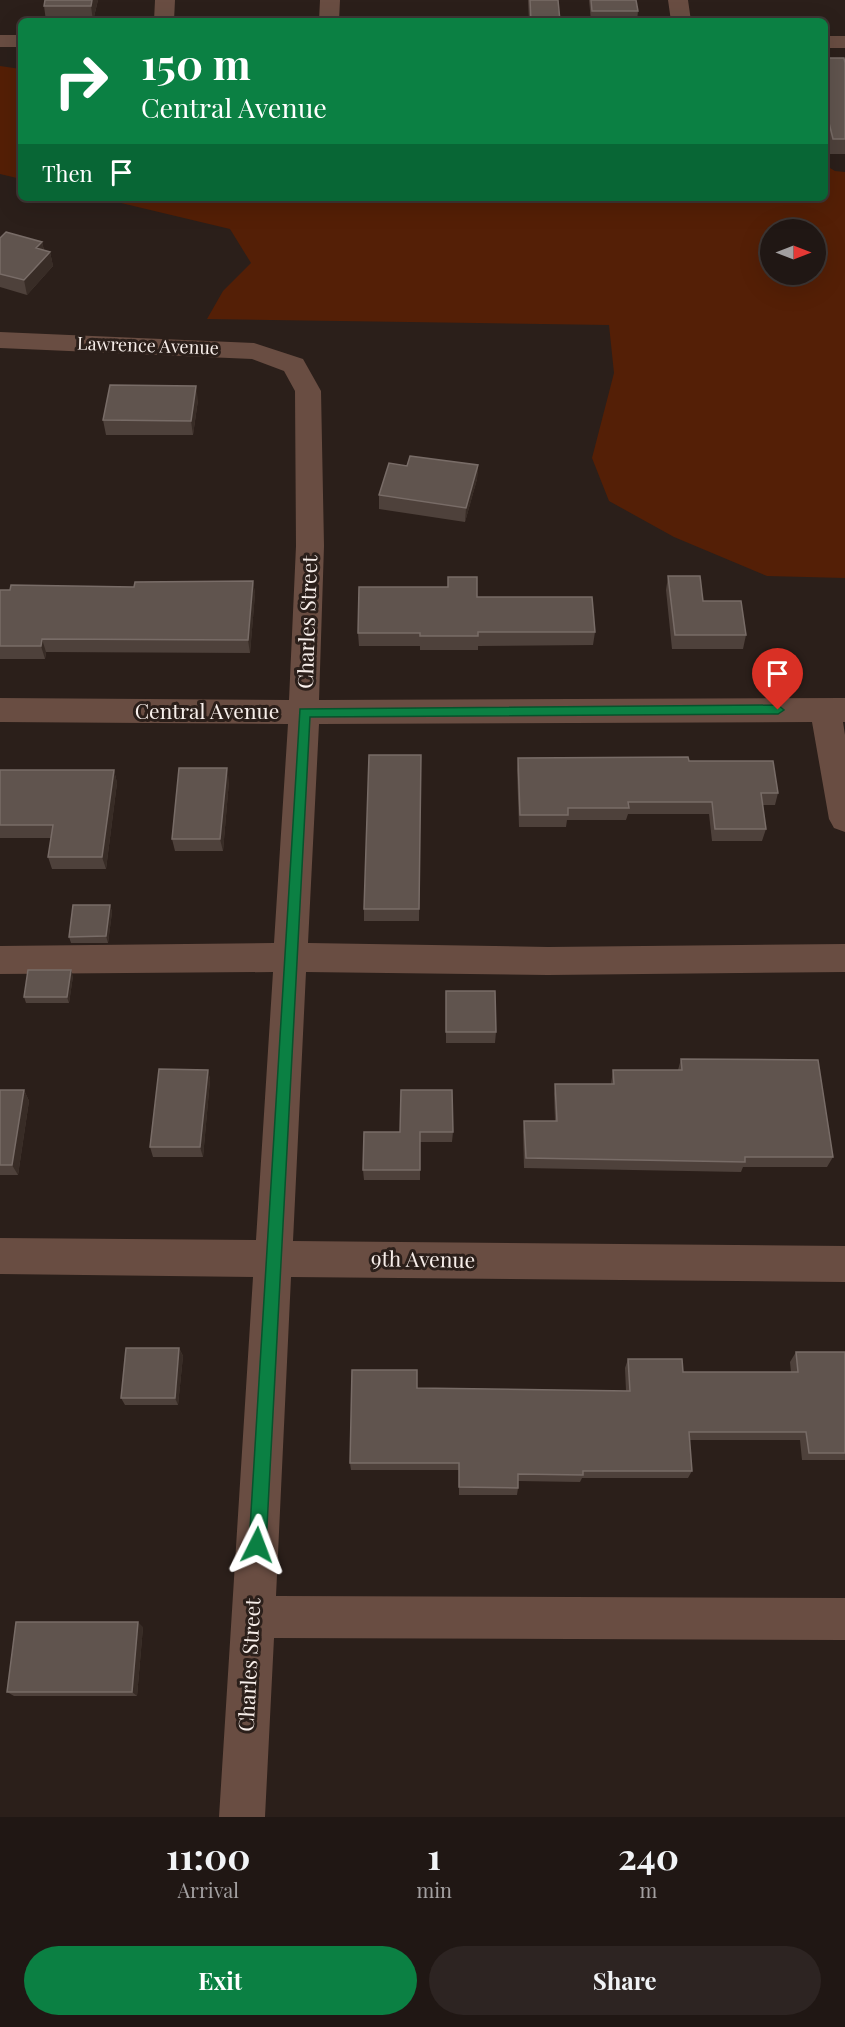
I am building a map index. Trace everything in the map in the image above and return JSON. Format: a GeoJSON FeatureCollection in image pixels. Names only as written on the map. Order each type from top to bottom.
{"type":"FeatureCollection","features":[{"type":"Feature","properties":{"kind":"street"},"geometry":{"type":"LineString","coordinates":[[164,18],[165,0]]}},
{"type":"Feature","properties":{"kind":"street"},"geometry":{"type":"LineString","coordinates":[[329,18],[330,0]]}},
{"type":"Feature","properties":{"kind":"street"},"geometry":{"type":"LineString","coordinates":[[678,0],[681,18]]}},
{"type":"Feature","properties":{"kind":"street"},"geometry":{"type":"LineString","coordinates":[[0,41],[18,41]]}},
{"type":"Feature","properties":{"kind":"street"},"geometry":{"type":"LineString","coordinates":[[828,42],[845,42]]}},
{"type":"Feature","properties":{"kind":"street","name":"Lawrence Avenue"},"geometry":{"type":"LineString","coordinates":[[0,340],[254,351],[294,365]]}},
{"type":"Feature","properties":{"kind":"street","name":"Charles Street"},"geometry":{"type":"LineString","coordinates":[[242,1817],[304,712],[310,546],[308,391],[294,365]]}},
{"type":"Feature","properties":{"kind":"street","name":"Central Avenue"},"geometry":{"type":"LineString","coordinates":[[0,710],[304,712],[835,710]]}},
{"type":"Feature","properties":{"kind":"street"},"geometry":{"type":"LineString","coordinates":[[835,710],[845,819]]}},
{"type":"Feature","properties":{"kind":"street"},"geometry":{"type":"LineString","coordinates":[[0,960],[290,957],[548,962],[845,958]]}},
{"type":"Feature","properties":{"kind":"street","name":"9th Avenue"},"geometry":{"type":"LineString","coordinates":[[0,1256],[845,1264]]}},
{"type":"Feature","properties":{"kind":"street"},"geometry":{"type":"LineString","coordinates":[[253,1617],[845,1619]]}},
{"type":"Feature","properties":{"kind":"shaded area"},"geometry":{"type":"Polygon","coordinates":[[[0,66],[18,69],[18,178],[0,174],[0,66]]]}},
{"type":"Feature","properties":{"kind":"shaded area"},"geometry":{"type":"Polygon","coordinates":[[[828,167],[835,171],[845,172],[845,578],[767,576],[674,537],[609,501],[592,458],[614,373],[609,325],[207,319],[223,291],[251,263],[230,229],[113,201],[828,201],[828,167]]]}},
{"type":"Feature","properties":{"kind":"building"},"geometry":{"type":"Polygon","coordinates":[[[45,0],[92,0],[91,6],[44,6],[45,0]]]}},
{"type":"Feature","properties":{"kind":"building"},"geometry":{"type":"Polygon","coordinates":[[[530,0],[558,0],[560,18],[531,18],[530,0]]]}},
{"type":"Feature","properties":{"kind":"building"},"geometry":{"type":"Polygon","coordinates":[[[591,0],[636,0],[638,11],[592,11],[591,0]]]}},
{"type":"Feature","properties":{"kind":"building"},"geometry":{"type":"Polygon","coordinates":[[[828,58],[844,58],[845,139],[833,139],[828,119],[828,58]]]}},
{"type":"Feature","properties":{"kind":"building"},"geometry":{"type":"Polygon","coordinates":[[[6,232],[42,242],[36,248],[50,252],[24,280],[0,274],[0,238],[6,232]]]}},
{"type":"Feature","properties":{"kind":"building"},"geometry":{"type":"Polygon","coordinates":[[[110,385],[196,386],[191,421],[103,420],[110,385]]]}},
{"type":"Feature","properties":{"kind":"building"},"geometry":{"type":"Polygon","coordinates":[[[410,456],[478,465],[466,508],[379,495],[389,463],[407,466],[410,456]]]}},
{"type":"Feature","properties":{"kind":"building"},"geometry":{"type":"Polygon","coordinates":[[[668,576],[700,576],[703,601],[741,601],[746,635],[675,635],[668,576]]]}},
{"type":"Feature","properties":{"kind":"building"},"geometry":{"type":"Polygon","coordinates":[[[448,577],[477,577],[477,597],[592,597],[595,632],[478,632],[478,636],[358,633],[359,587],[448,587],[448,577]]]}},
{"type":"Feature","properties":{"kind":"building"},"geometry":{"type":"Polygon","coordinates":[[[253,581],[248,640],[42,639],[41,646],[0,646],[0,590],[10,590],[11,585],[134,587],[135,582],[253,581]]]}},
{"type":"Feature","properties":{"kind":"building"},"geometry":{"type":"Polygon","coordinates":[[[369,755],[421,755],[419,909],[364,909],[369,755]]]}},
{"type":"Feature","properties":{"kind":"building"},"geometry":{"type":"Polygon","coordinates":[[[688,757],[689,761],[773,761],[778,793],[761,793],[766,829],[715,829],[712,802],[628,802],[629,808],[568,808],[568,815],[520,815],[518,758],[688,757]]]}},
{"type":"Feature","properties":{"kind":"building"},"geometry":{"type":"Polygon","coordinates":[[[179,768],[227,768],[220,839],[172,839],[179,768]]]}},
{"type":"Feature","properties":{"kind":"building"},"geometry":{"type":"Polygon","coordinates":[[[0,770],[114,770],[102,857],[48,857],[53,825],[0,825],[0,770]]]}},
{"type":"Feature","properties":{"kind":"building"},"geometry":{"type":"Polygon","coordinates":[[[73,905],[110,905],[106,936],[69,937],[73,905]]]}},
{"type":"Feature","properties":{"kind":"building"},"geometry":{"type":"Polygon","coordinates":[[[28,970],[71,970],[67,997],[24,997],[28,970]]]}},
{"type":"Feature","properties":{"kind":"building"},"geometry":{"type":"Polygon","coordinates":[[[446,991],[495,991],[496,1032],[446,1032],[446,991]]]}},
{"type":"Feature","properties":{"kind":"building"},"geometry":{"type":"Polygon","coordinates":[[[681,1059],[818,1060],[833,1157],[745,1157],[745,1162],[526,1158],[524,1121],[557,1121],[555,1084],[614,1084],[613,1070],[682,1070],[681,1059]]]}},
{"type":"Feature","properties":{"kind":"building"},"geometry":{"type":"Polygon","coordinates":[[[159,1069],[208,1070],[200,1147],[150,1147],[159,1069]]]}},
{"type":"Feature","properties":{"kind":"building"},"geometry":{"type":"Polygon","coordinates":[[[0,1090],[24,1090],[12,1165],[0,1165],[0,1090]]]}},
{"type":"Feature","properties":{"kind":"building"},"geometry":{"type":"Polygon","coordinates":[[[401,1090],[452,1090],[453,1132],[420,1132],[420,1170],[363,1170],[364,1132],[400,1132],[401,1090]]]}},
{"type":"Feature","properties":{"kind":"building"},"geometry":{"type":"Polygon","coordinates":[[[126,1348],[179,1348],[175,1398],[121,1398],[126,1348]]]}},
{"type":"Feature","properties":{"kind":"building"},"geometry":{"type":"Polygon","coordinates":[[[796,1352],[845,1352],[845,1453],[809,1453],[806,1432],[689,1432],[692,1471],[583,1471],[583,1475],[518,1474],[518,1488],[459,1487],[459,1463],[350,1463],[352,1370],[417,1370],[417,1388],[630,1391],[628,1359],[682,1359],[683,1372],[798,1372],[796,1352]]]}},
{"type":"Feature","properties":{"kind":"building"},"geometry":{"type":"Polygon","coordinates":[[[16,1622],[138,1622],[132,1692],[7,1692],[16,1622]]]}},
{"type":"Feature","properties":{"kind":"route"},"geometry":{"type":"LineString","coordinates":[[257,1545],[304,712],[778,710]]}}]}
